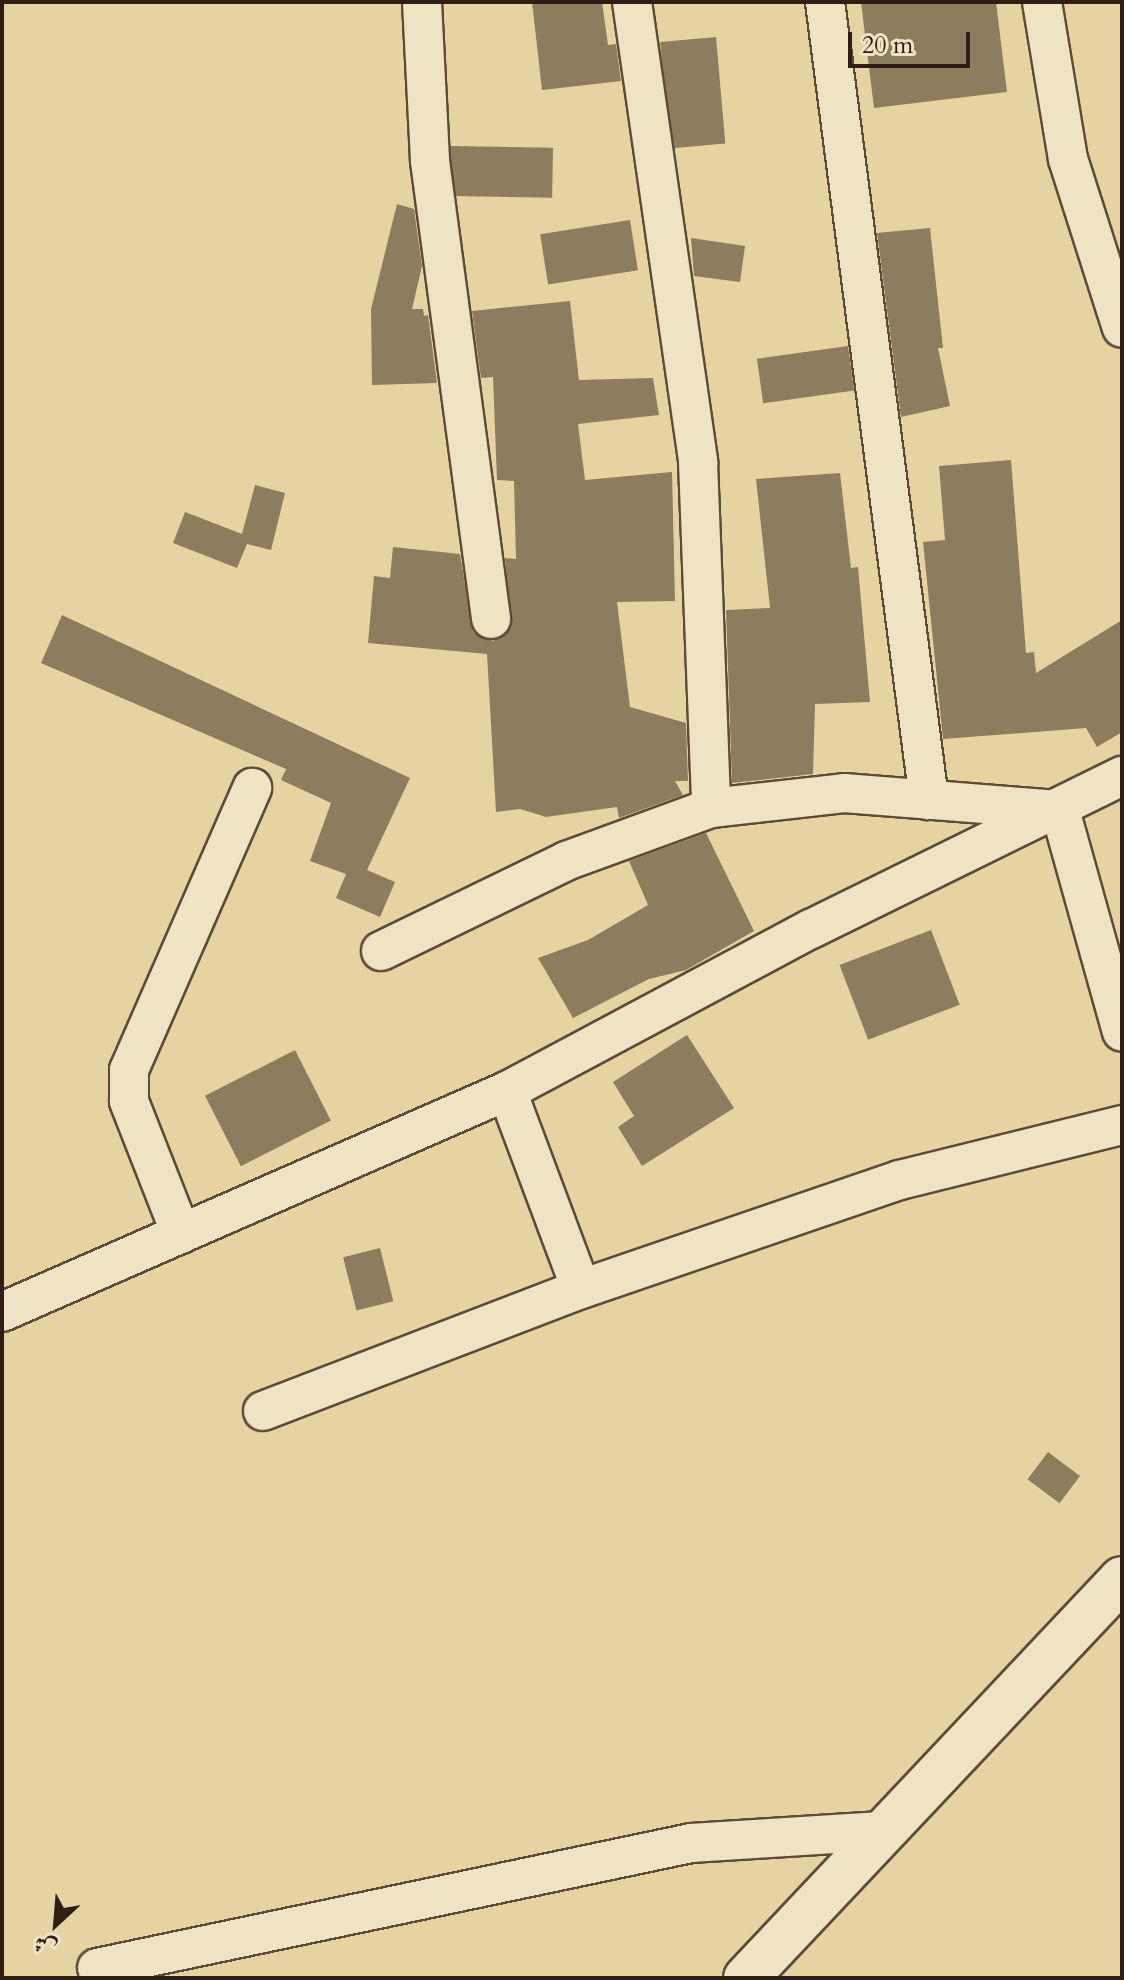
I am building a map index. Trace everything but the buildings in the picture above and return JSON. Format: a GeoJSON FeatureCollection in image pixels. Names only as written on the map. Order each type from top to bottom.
{"type":"FeatureCollection","features":[{"type":"Feature","properties":{"kind":"street"},"geometry":{"type":"LineString","coordinates":[[422,2],[430,161],[491,619]]}},
{"type":"Feature","properties":{"kind":"street"},"geometry":{"type":"LineString","coordinates":[[632,2],[698,462],[711,808]]}},
{"type":"Feature","properties":{"kind":"street"},"geometry":{"type":"LineString","coordinates":[[825,2],[929,800]]}},
{"type":"Feature","properties":{"kind":"street"},"geometry":{"type":"LineString","coordinates":[[1042,2],[1068,159],[1122,328]]}},
{"type":"Feature","properties":{"kind":"street"},"geometry":{"type":"LineString","coordinates":[[2,1312],[507,1091],[811,929],[1060,810],[1122,776]]}},
{"type":"Feature","properties":{"kind":"street"},"geometry":{"type":"LineString","coordinates":[[181,1234],[129,1101],[129,1070],[252,788]]}},
{"type":"Feature","properties":{"kind":"street"},"geometry":{"type":"LineString","coordinates":[[381,951],[566,861],[711,808],[844,793],[1060,810]]}},
{"type":"Feature","properties":{"kind":"street"},"geometry":{"type":"LineString","coordinates":[[1060,810],[1122,1032]]}},
{"type":"Feature","properties":{"kind":"street"},"geometry":{"type":"LineString","coordinates":[[507,1091],[581,1289]]}},
{"type":"Feature","properties":{"kind":"street"},"geometry":{"type":"LineString","coordinates":[[263,1411],[581,1289],[900,1180],[1122,1125]]}},
{"type":"Feature","properties":{"kind":"street"},"geometry":{"type":"LineString","coordinates":[[746,1978],[1122,1579]]}},
{"type":"Feature","properties":{"kind":"street"},"geometry":{"type":"LineString","coordinates":[[97,1968],[691,1843],[882,1831]]}}]}
